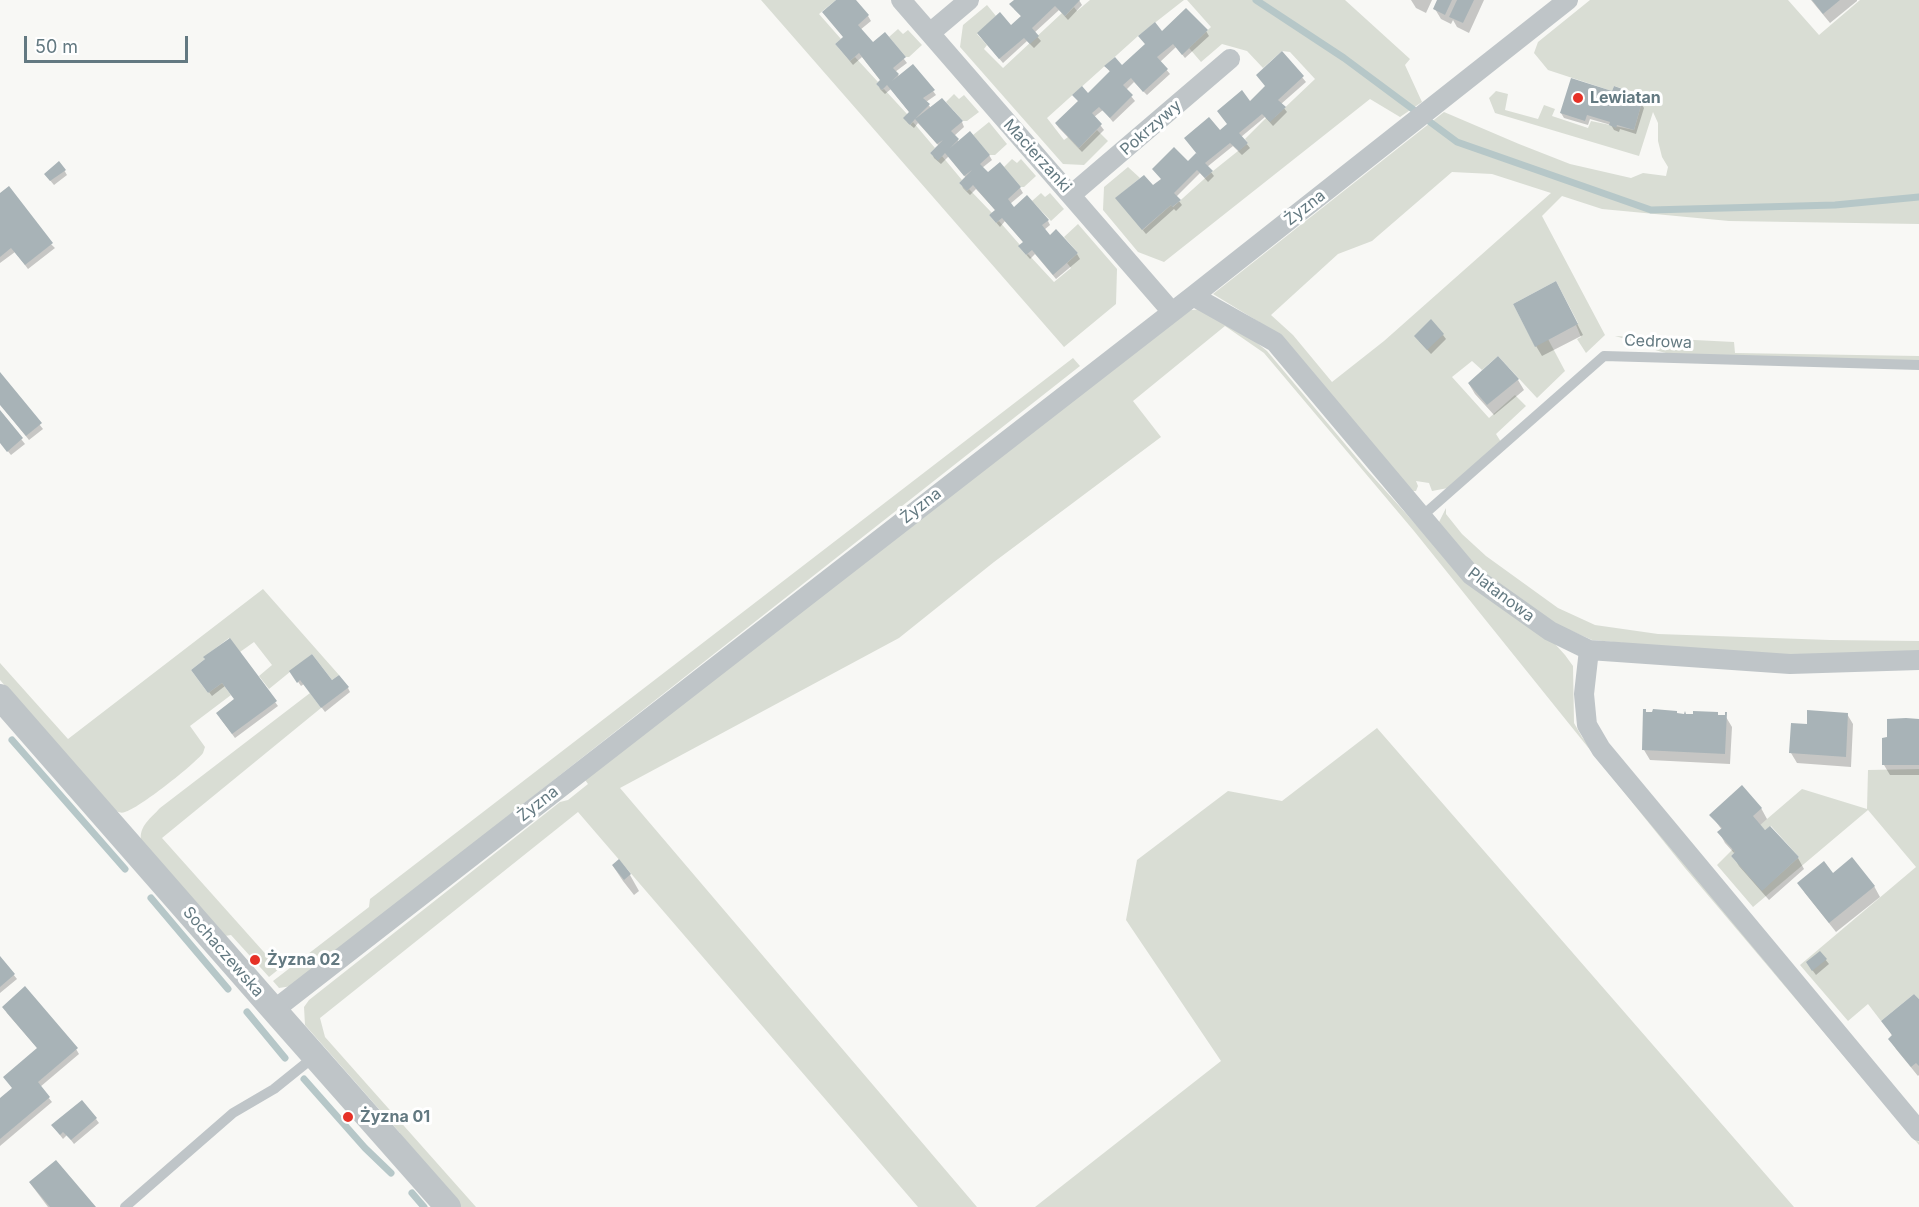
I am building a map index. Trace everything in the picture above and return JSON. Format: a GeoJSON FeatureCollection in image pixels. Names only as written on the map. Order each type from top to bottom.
{"type":"FeatureCollection","features":[{"type":"Feature","properties":{"kind":"street","name":"Macierzanki"},"geometry":{"type":"LineString","coordinates":[[901,0],[1172,312]]}},
{"type":"Feature","properties":{"kind":"street"},"geometry":{"type":"LineString","coordinates":[[930,33],[969,0]]}},
{"type":"Feature","properties":{"kind":"street","name":"Żyzna"},"geometry":{"type":"LineString","coordinates":[[274,1010],[1193,296],[1568,0]]}},
{"type":"Feature","properties":{"kind":"street","name":"Pokrzywy"},"geometry":{"type":"LineString","coordinates":[[1071,195],[1230,59]]}},
{"type":"Feature","properties":{"kind":"street","name":"Platanowa"},"geometry":{"type":"LineString","coordinates":[[1193,296],[1275,342],[1471,575],[1550,631],[1589,650],[1790,664],[1919,660]]}},
{"type":"Feature","properties":{"kind":"street"},"geometry":{"type":"LineString","coordinates":[[1589,650],[1584,694],[1587,725],[1601,749],[1919,1131]]}},
{"type":"Feature","properties":{"kind":"street","name":"Sochaczewska"},"geometry":{"type":"LineString","coordinates":[[0,697],[448,1207]]}},
{"type":"Feature","properties":{"kind":"lane","name":"Cedrowa"},"geometry":{"type":"LineString","coordinates":[[1420,517],[1604,356],[1919,365]]}},
{"type":"Feature","properties":{"kind":"lane"},"geometry":{"type":"LineString","coordinates":[[125,1207],[233,1113],[274,1089],[315,1055]]}},
{"type":"Feature","properties":{"kind":"shaded area"},"geometry":{"type":"Polygon","coordinates":[[[761,0],[836,0],[819,14],[841,39],[835,44],[850,61],[855,57],[878,82],[876,84],[882,90],[884,89],[907,114],[910,125],[913,122],[935,148],[930,153],[938,160],[942,156],[962,180],[959,183],[967,191],[969,189],[992,213],[989,215],[996,223],[999,221],[1026,255],[1028,254],[1054,282],[1071,268],[1067,263],[1078,253],[1064,237],[1078,224],[1117,269],[1116,304],[1064,347],[761,0]]]}},
{"type":"Feature","properties":{"kind":"shaded area"},"geometry":{"type":"Polygon","coordinates":[[[1090,0],[1184,0],[1138,36],[1047,118],[1064,140],[1068,137],[1079,148],[1097,130],[1108,141],[1084,165],[1063,164],[960,47],[963,25],[987,5],[996,16],[977,34],[987,45],[984,49],[1003,68],[1062,13],[1065,16],[1074,7],[1077,11],[1090,0]]]}},
{"type":"Feature","properties":{"kind":"shaded area"},"geometry":{"type":"Polygon","coordinates":[[[1187,0],[1345,0],[1410,59],[1405,65],[1422,102],[1400,117],[1370,99],[1164,262],[1138,252],[1103,210],[1104,187],[1128,167],[1140,178],[1116,198],[1143,230],[1248,143],[1245,139],[1266,118],[1275,117],[1315,79],[1290,52],[1282,51],[1263,68],[1247,51],[1222,44],[1201,62],[1189,48],[1211,27],[1187,0]]]}},
{"type":"Feature","properties":{"kind":"shaded area"},"geometry":{"type":"Polygon","coordinates":[[[1590,0],[1788,0],[1819,35],[1860,0],[1919,0],[1919,224],[1729,221],[1602,209],[1562,196],[1542,216],[1605,335],[1586,353],[1577,339],[1581,337],[1576,325],[1578,323],[1556,281],[1513,304],[1535,346],[1548,339],[1565,371],[1537,398],[1498,356],[1482,370],[1472,361],[1452,377],[1489,418],[1515,395],[1526,406],[1496,434],[1501,442],[1448,488],[1432,491],[1429,483],[1416,481],[1418,486],[1416,491],[1412,491],[1259,322],[1213,294],[1444,112],[1570,164],[1631,178],[1643,173],[1666,176],[1668,167],[1662,157],[1658,141],[1658,123],[1653,112],[1639,156],[1495,113],[1489,98],[1496,91],[1508,94],[1505,110],[1538,119],[1544,105],[1555,109],[1552,116],[1588,128],[1591,121],[1634,130],[1644,95],[1614,86],[1612,91],[1548,70],[1534,53],[1538,42],[1590,0]],[[1452,172],[1372,241],[1338,254],[1271,315],[1293,335],[1332,382],[1384,341],[1551,193],[1492,174],[1452,172]]]}},
{"type":"Feature","properties":{"kind":"shaded area"},"geometry":{"type":"Polygon","coordinates":[[[898,29],[903,34],[908,30],[922,45],[909,57],[906,57],[889,37],[898,29]]]}},
{"type":"Feature","properties":{"kind":"shaded area"},"geometry":{"type":"Polygon","coordinates":[[[954,94],[959,99],[964,95],[979,112],[967,121],[963,121],[946,102],[954,94]]]}},
{"type":"Feature","properties":{"kind":"shaded area"},"geometry":{"type":"Polygon","coordinates":[[[989,122],[1007,144],[995,155],[990,155],[973,135],[989,122]]]}},
{"type":"Feature","properties":{"kind":"shaded area"},"geometry":{"type":"Polygon","coordinates":[[[1012,159],[1017,163],[1021,159],[1036,176],[1024,187],[1021,187],[1004,167],[1012,159]]]}},
{"type":"Feature","properties":{"kind":"shaded area"},"geometry":{"type":"Polygon","coordinates":[[[1041,193],[1045,197],[1050,193],[1064,209],[1051,221],[1032,201],[1041,193]]]}},
{"type":"Feature","properties":{"kind":"shaded area"},"geometry":{"type":"Polygon","coordinates":[[[1202,309],[1229,320],[1267,351],[1366,469],[1427,537],[1546,634],[1565,655],[1573,666],[1574,723],[1582,737],[1768,965],[1919,1142],[1919,1145],[1685,868],[1414,531],[1264,353],[1225,326],[1133,401],[1161,437],[994,562],[899,638],[620,788],[977,1207],[918,1207],[578,812],[320,1018],[325,1037],[476,1207],[461,1207],[398,1136],[400,1133],[305,1025],[304,1007],[309,1000],[560,802],[568,800],[588,784],[583,777],[1177,316],[1191,310],[1202,309]]]}},
{"type":"Feature","properties":{"kind":"shaded area"},"geometry":{"type":"Polygon","coordinates":[[[1615,336],[1734,342],[1735,353],[1919,356],[1919,361],[1670,354],[1615,336]]]}},
{"type":"Feature","properties":{"kind":"shaded area"},"geometry":{"type":"Polygon","coordinates":[[[1073,358],[1080,366],[292,986],[279,988],[273,981],[369,907],[370,899],[1073,358]]]}},
{"type":"Feature","properties":{"kind":"shaded area"},"geometry":{"type":"Polygon","coordinates":[[[1446,508],[1446,514],[1462,534],[1486,556],[1558,608],[1595,625],[1658,634],[1919,641],[1919,656],[1741,654],[1592,640],[1549,621],[1476,570],[1443,535],[1439,522],[1446,508]]]}},
{"type":"Feature","properties":{"kind":"shaded area"},"geometry":{"type":"Polygon","coordinates":[[[263,589],[339,675],[332,680],[312,654],[269,689],[259,676],[272,665],[254,642],[240,652],[229,638],[191,670],[208,693],[222,683],[231,695],[190,726],[205,747],[203,753],[166,786],[125,812],[112,809],[0,680],[0,663],[68,739],[263,589]]]}},
{"type":"Feature","properties":{"kind":"shaded area"},"geometry":{"type":"Polygon","coordinates":[[[310,693],[321,708],[162,838],[279,969],[269,977],[231,935],[225,936],[141,840],[141,835],[146,822],[160,808],[310,693]]]}},
{"type":"Feature","properties":{"kind":"shaded area"},"geometry":{"type":"Polygon","coordinates":[[[1377,728],[1794,1207],[1035,1207],[1221,1061],[1126,920],[1137,860],[1228,791],[1282,801],[1377,728]]]}},
{"type":"Feature","properties":{"kind":"shaded area"},"geometry":{"type":"Polygon","coordinates":[[[1919,769],[1919,999],[1914,994],[1881,1021],[1868,1004],[1848,1021],[1800,965],[1916,867],[1868,810],[1753,907],[1717,865],[1733,849],[1735,852],[1731,856],[1762,890],[1799,857],[1771,826],[1765,830],[1760,825],[1802,789],[1867,809],[1868,770],[1919,769]]]}},
{"type":"Feature","properties":{"kind":"building"},"geometry":{"type":"Polygon","coordinates":[[[836,0],[856,0],[869,15],[858,25],[873,42],[885,32],[906,57],[893,68],[899,74],[892,81],[913,64],[935,90],[923,98],[930,104],[910,125],[903,118],[909,112],[887,85],[882,90],[876,84],[880,80],[859,53],[850,61],[835,44],[843,37],[822,12],[836,0]]]}},
{"type":"Feature","properties":{"kind":"building"},"geometry":{"type":"Polygon","coordinates":[[[1014,0],[1080,0],[1065,16],[1055,6],[1032,28],[1039,36],[1030,44],[1024,38],[999,59],[977,33],[1000,12],[1011,25],[1021,16],[1009,4],[1014,0]]]}},
{"type":"Feature","properties":{"kind":"building"},"geometry":{"type":"Polygon","coordinates":[[[1437,0],[1452,0],[1445,15],[1433,9],[1437,0]]]}},
{"type":"Feature","properties":{"kind":"building"},"geometry":{"type":"Polygon","coordinates":[[[1457,0],[1474,0],[1463,23],[1449,17],[1457,0]]]}},
{"type":"Feature","properties":{"kind":"building"},"geometry":{"type":"Polygon","coordinates":[[[1812,0],[1840,0],[1823,14],[1812,0]]]}},
{"type":"Feature","properties":{"kind":"building"},"geometry":{"type":"Polygon","coordinates":[[[1186,8],[1208,30],[1182,55],[1173,44],[1157,57],[1168,69],[1143,92],[1131,78],[1123,85],[1133,95],[1110,118],[1099,107],[1092,113],[1102,124],[1079,148],[1055,123],[1078,101],[1072,95],[1082,86],[1088,93],[1110,71],[1104,66],[1115,57],[1122,65],[1145,44],[1138,36],[1155,22],[1162,31],[1186,8]]]}},
{"type":"Feature","properties":{"kind":"building"},"geometry":{"type":"Polygon","coordinates":[[[1282,51],[1304,76],[1278,100],[1286,107],[1270,122],[1262,114],[1239,133],[1248,143],[1239,151],[1230,143],[1205,163],[1213,171],[1205,178],[1197,170],[1174,193],[1181,200],[1172,207],[1171,205],[1142,230],[1115,198],[1144,175],[1153,185],[1161,179],[1152,169],[1174,147],[1188,161],[1196,153],[1201,159],[1184,138],[1209,117],[1220,130],[1227,124],[1217,111],[1242,90],[1250,101],[1265,86],[1256,75],[1282,51]]]}},
{"type":"Feature","properties":{"kind":"building"},"geometry":{"type":"Polygon","coordinates":[[[1571,78],[1612,91],[1614,86],[1634,93],[1633,99],[1642,102],[1634,130],[1617,125],[1616,128],[1609,125],[1610,122],[1587,115],[1585,121],[1560,113],[1571,78]]]}},
{"type":"Feature","properties":{"kind":"building"},"geometry":{"type":"Polygon","coordinates":[[[942,98],[963,121],[951,131],[959,139],[950,148],[970,131],[990,155],[980,164],[988,172],[1000,162],[1021,187],[1008,199],[1014,207],[1027,195],[1049,220],[1042,225],[1050,235],[1056,229],[1078,253],[1053,275],[1032,250],[1026,255],[1018,246],[1023,242],[1002,218],[996,223],[989,215],[995,210],[973,185],[967,191],[959,183],[972,170],[964,176],[945,153],[938,161],[930,153],[943,140],[937,144],[915,119],[942,98]]]}},
{"type":"Feature","properties":{"kind":"building"},"geometry":{"type":"Polygon","coordinates":[[[59,161],[66,170],[50,181],[44,174],[59,161]]]}},
{"type":"Feature","properties":{"kind":"building"},"geometry":{"type":"Polygon","coordinates":[[[9,186],[53,243],[25,265],[11,248],[0,257],[0,193],[9,186]]]}},
{"type":"Feature","properties":{"kind":"building"},"geometry":{"type":"Polygon","coordinates":[[[1556,281],[1578,324],[1535,347],[1513,304],[1556,281]]]}},
{"type":"Feature","properties":{"kind":"building"},"geometry":{"type":"Polygon","coordinates":[[[1431,319],[1444,334],[1427,350],[1414,336],[1431,319]]]}},
{"type":"Feature","properties":{"kind":"building"},"geometry":{"type":"Polygon","coordinates":[[[1498,356],[1519,379],[1487,405],[1468,383],[1498,356]]]}},
{"type":"Feature","properties":{"kind":"building"},"geometry":{"type":"Polygon","coordinates":[[[0,372],[42,423],[26,436],[0,405],[0,372]]]}},
{"type":"Feature","properties":{"kind":"building"},"geometry":{"type":"Polygon","coordinates":[[[0,410],[23,438],[7,452],[0,443],[0,410]]]}},
{"type":"Feature","properties":{"kind":"building"},"geometry":{"type":"Polygon","coordinates":[[[230,638],[277,701],[232,734],[216,713],[234,699],[222,683],[208,693],[191,670],[205,659],[203,657],[230,638]]]}},
{"type":"Feature","properties":{"kind":"building"},"geometry":{"type":"Polygon","coordinates":[[[312,654],[332,680],[339,675],[349,687],[321,708],[300,680],[297,683],[289,671],[312,654]]]}},
{"type":"Feature","properties":{"kind":"building"},"geometry":{"type":"Polygon","coordinates":[[[1643,709],[1646,709],[1646,712],[1652,712],[1653,709],[1677,711],[1677,713],[1684,714],[1685,711],[1686,714],[1693,714],[1693,711],[1718,712],[1718,715],[1725,715],[1727,712],[1725,754],[1642,750],[1643,709]]]}},
{"type":"Feature","properties":{"kind":"building"},"geometry":{"type":"Polygon","coordinates":[[[1807,710],[1848,713],[1846,757],[1789,753],[1791,723],[1807,724],[1807,710]]]}},
{"type":"Feature","properties":{"kind":"building"},"geometry":{"type":"Polygon","coordinates":[[[1887,719],[1919,719],[1919,765],[1882,765],[1882,738],[1887,737],[1887,719]]]}},
{"type":"Feature","properties":{"kind":"building"},"geometry":{"type":"Polygon","coordinates":[[[1742,785],[1762,808],[1753,816],[1765,830],[1770,826],[1799,857],[1762,891],[1731,856],[1735,852],[1717,832],[1722,828],[1709,815],[1742,785]]]}},
{"type":"Feature","properties":{"kind":"building"},"geometry":{"type":"Polygon","coordinates":[[[1852,857],[1875,886],[1829,923],[1797,883],[1824,861],[1833,873],[1852,857]]]}},
{"type":"Feature","properties":{"kind":"building"},"geometry":{"type":"Polygon","coordinates":[[[619,859],[631,874],[624,880],[612,865],[619,859]]]}},
{"type":"Feature","properties":{"kind":"building"},"geometry":{"type":"Polygon","coordinates":[[[1820,951],[1827,959],[1812,971],[1806,962],[1820,951]]]}},
{"type":"Feature","properties":{"kind":"building"},"geometry":{"type":"Polygon","coordinates":[[[0,956],[15,974],[0,987],[0,956]]]}},
{"type":"Feature","properties":{"kind":"building"},"geometry":{"type":"Polygon","coordinates":[[[25,986],[78,1048],[38,1082],[50,1097],[0,1139],[0,1098],[12,1088],[3,1077],[37,1048],[2,1007],[25,986]]]}},
{"type":"Feature","properties":{"kind":"building"},"geometry":{"type":"Polygon","coordinates":[[[1914,994],[1919,999],[1919,1066],[1916,1063],[1911,1067],[1888,1039],[1892,1035],[1881,1021],[1914,994]]]}},
{"type":"Feature","properties":{"kind":"building"},"geometry":{"type":"Polygon","coordinates":[[[82,1100],[97,1118],[71,1140],[63,1132],[60,1135],[51,1125],[82,1100]]]}},
{"type":"Feature","properties":{"kind":"building"},"geometry":{"type":"Polygon","coordinates":[[[56,1160],[96,1207],[50,1207],[29,1182],[56,1160]]]}},
{"type":"Feature","properties":{"kind":"waterway"},"geometry":{"type":"LineString","coordinates":[[1256,0],[1344,58],[1457,142],[1651,210],[1835,205],[1919,197]]}},
{"type":"Feature","properties":{"kind":"waterway"},"geometry":{"type":"LineString","coordinates":[[12,740],[125,869]]}},
{"type":"Feature","properties":{"kind":"waterway"},"geometry":{"type":"LineString","coordinates":[[151,898],[228,989]]}},
{"type":"Feature","properties":{"kind":"waterway"},"geometry":{"type":"LineString","coordinates":[[247,1012],[285,1058]]}},
{"type":"Feature","properties":{"kind":"waterway"},"geometry":{"type":"LineString","coordinates":[[304,1079],[365,1148],[391,1173]]}},
{"type":"Feature","properties":{"kind":"waterway"},"geometry":{"type":"LineString","coordinates":[[412,1193],[424,1207]]}},
{"type":"Feature","properties":{"kind":"place","name":"Lewiatan"},"geometry":{"type":"Point","coordinates":[1578,98]}},
{"type":"Feature","properties":{"kind":"place","name":"Żyzna 02"},"geometry":{"type":"Point","coordinates":[255,960]}},
{"type":"Feature","properties":{"kind":"place","name":"Żyzna 01"},"geometry":{"type":"Point","coordinates":[348,1117]}}]}
